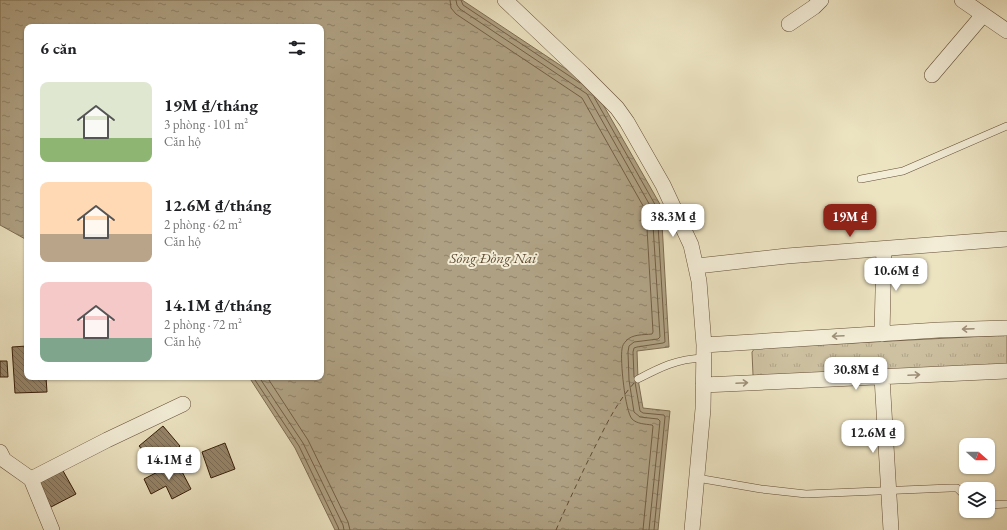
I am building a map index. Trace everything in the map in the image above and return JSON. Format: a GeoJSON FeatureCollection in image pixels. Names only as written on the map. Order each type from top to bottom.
{"type":"FeatureCollection","features":[{"type":"Feature","properties":{"kind":"street"},"geometry":{"type":"LineString","coordinates":[[505,0],[617,108],[627,122],[663,185],[691,246],[700,281],[704,351],[702,409],[692,530]]}},
{"type":"Feature","properties":{"kind":"street"},"geometry":{"type":"LineString","coordinates":[[789,24],[822,0]]}},
{"type":"Feature","properties":{"kind":"street"},"geometry":{"type":"LineString","coordinates":[[962,0],[1007,30]]}},
{"type":"Feature","properties":{"kind":"street"},"geometry":{"type":"LineString","coordinates":[[932,75],[983,15]]}},
{"type":"Feature","properties":{"kind":"street"},"geometry":{"type":"LineString","coordinates":[[697,266],[787,256],[1007,239]]}},
{"type":"Feature","properties":{"kind":"street"},"geometry":{"type":"LineString","coordinates":[[882,334],[884,249]]}},
{"type":"Feature","properties":{"kind":"street"},"geometry":{"type":"LineString","coordinates":[[704,351],[882,334],[1007,328]]}},
{"type":"Feature","properties":{"kind":"street"},"geometry":{"type":"LineString","coordinates":[[703,385],[1007,371]]}},
{"type":"Feature","properties":{"kind":"street"},"geometry":{"type":"LineString","coordinates":[[882,377],[890,530]]}},
{"type":"Feature","properties":{"kind":"street"},"geometry":{"type":"LineString","coordinates":[[31,479],[107,440],[183,404]]}},
{"type":"Feature","properties":{"kind":"street"},"geometry":{"type":"LineString","coordinates":[[1,458],[31,479],[52,530]]}},
{"type":"Feature","properties":{"kind":"lane"},"geometry":{"type":"LineString","coordinates":[[861,179],[903,171],[1007,126]]}},
{"type":"Feature","properties":{"kind":"lane"},"geometry":{"type":"LineString","coordinates":[[638,379],[660,367],[689,359],[704,351]]}},
{"type":"Feature","properties":{"kind":"lane"},"geometry":{"type":"LineString","coordinates":[[696,478],[806,494],[957,488],[959,490]]}},
{"type":"Feature","properties":{"kind":"lane"},"geometry":{"type":"LineString","coordinates":[[995,505],[1007,504]]}},
{"type":"Feature","properties":{"kind":"green space"},"geometry":{"type":"Polygon","coordinates":[[[1007,335],[1007,365],[757,378],[753,375],[752,352],[755,348],[1007,335]]]}},
{"type":"Feature","properties":{"kind":"water","name":"Sông Đồng Nai"},"geometry":{"type":"Polygon","coordinates":[[[0,0],[462,0],[593,87],[661,206],[669,347],[637,351],[638,379],[643,408],[670,411],[658,530],[335,530],[295,448],[251,380],[324,380],[324,24],[24,24],[24,238],[0,225],[0,0]]]}},
{"type":"Feature","properties":{"kind":"building"},"geometry":{"type":"Polygon","coordinates":[[[24,346],[24,380],[46,380],[47,392],[15,393],[12,347],[24,346]]]}},
{"type":"Feature","properties":{"kind":"building"},"geometry":{"type":"Polygon","coordinates":[[[0,361],[7,361],[8,377],[0,377],[0,361]]]}},
{"type":"Feature","properties":{"kind":"building"},"geometry":{"type":"Polygon","coordinates":[[[163,426],[180,446],[157,467],[139,446],[163,426]]]}},
{"type":"Feature","properties":{"kind":"building"},"geometry":{"type":"Polygon","coordinates":[[[225,443],[235,469],[211,478],[202,452],[225,443]]]}},
{"type":"Feature","properties":{"kind":"building"},"geometry":{"type":"Polygon","coordinates":[[[177,462],[191,489],[172,499],[166,486],[151,494],[144,479],[177,462]]]}},
{"type":"Feature","properties":{"kind":"building"},"geometry":{"type":"Polygon","coordinates":[[[62,469],[76,494],[51,507],[37,482],[62,469]]]}},
{"type":"Feature","properties":{"kind":"ferry route"},"geometry":{"type":"LineString","coordinates":[[556,530],[583,470],[609,420],[621,400],[636,381]]}}]}
